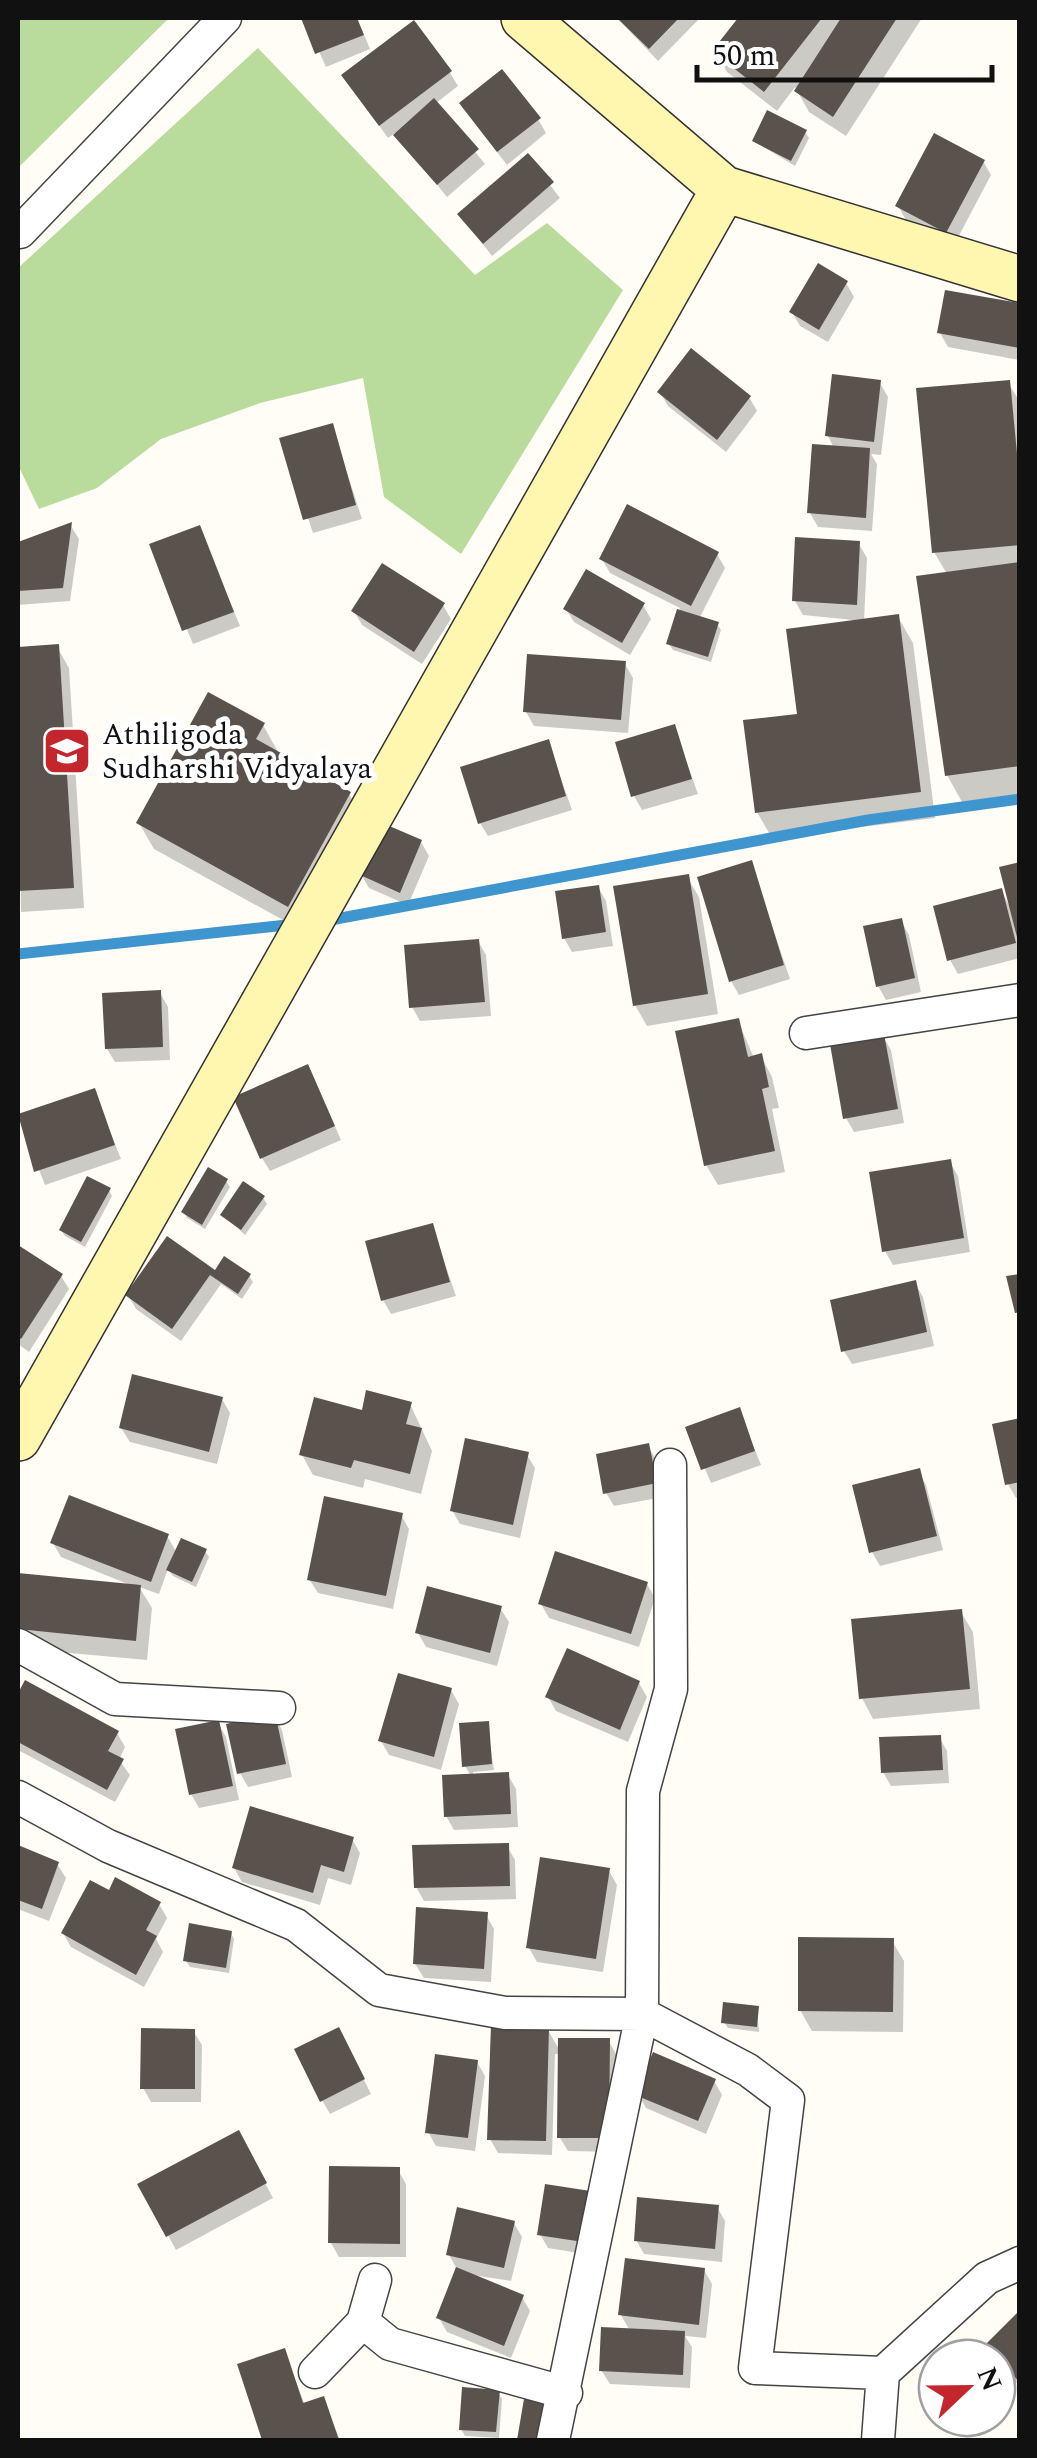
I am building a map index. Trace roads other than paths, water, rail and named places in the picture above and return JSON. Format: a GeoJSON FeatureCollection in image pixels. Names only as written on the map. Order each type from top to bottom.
{"type":"FeatureCollection","features":[{"type":"Feature","properties":{"kind":"street"},"geometry":{"type":"LineString","coordinates":[[20,232],[225,18]]}},
{"type":"Feature","properties":{"kind":"street"},"geometry":{"type":"LineString","coordinates":[[524,18],[724,188],[1018,272]]}},
{"type":"Feature","properties":{"kind":"street"},"geometry":{"type":"LineString","coordinates":[[18,1438],[724,188]]}},
{"type":"Feature","properties":{"kind":"street"},"geometry":{"type":"LineString","coordinates":[[806,1033],[1020,1000]]}},
{"type":"Feature","properties":{"kind":"street"},"geometry":{"type":"LineString","coordinates":[[553,2440],[566,2393],[642,2014],[644,1792],[671,1689],[670,1466]]}},
{"type":"Feature","properties":{"kind":"street"},"geometry":{"type":"LineString","coordinates":[[18,1645],[114,1699],[279,1708]]}},
{"type":"Feature","properties":{"kind":"street"},"geometry":{"type":"LineString","coordinates":[[18,1797],[108,1846],[296,1925],[379,1990],[505,2013],[642,2014],[748,2070],[788,2100],[755,2368],[883,2373]]}},
{"type":"Feature","properties":{"kind":"street"},"geometry":{"type":"LineString","coordinates":[[878,2440],[883,2373],[987,2278],[1020,2263]]}},
{"type":"Feature","properties":{"kind":"street"},"geometry":{"type":"LineString","coordinates":[[316,2372],[364,2322],[375,2280]]}},
{"type":"Feature","properties":{"kind":"street"},"geometry":{"type":"LineString","coordinates":[[364,2322],[390,2344],[566,2393]]}},
{"type":"Feature","properties":{"kind":"waterway"},"geometry":{"type":"LineString","coordinates":[[325,921],[868,820],[1020,799]]}},
{"type":"Feature","properties":{"kind":"waterway"},"geometry":{"type":"LineString","coordinates":[[18,954],[296,924]]}},
{"type":"Feature","properties":{"kind":"place","name":"Athiligoda Sudharshi Vidyalaya"},"geometry":{"type":"Point","coordinates":[67,751]}}]}
